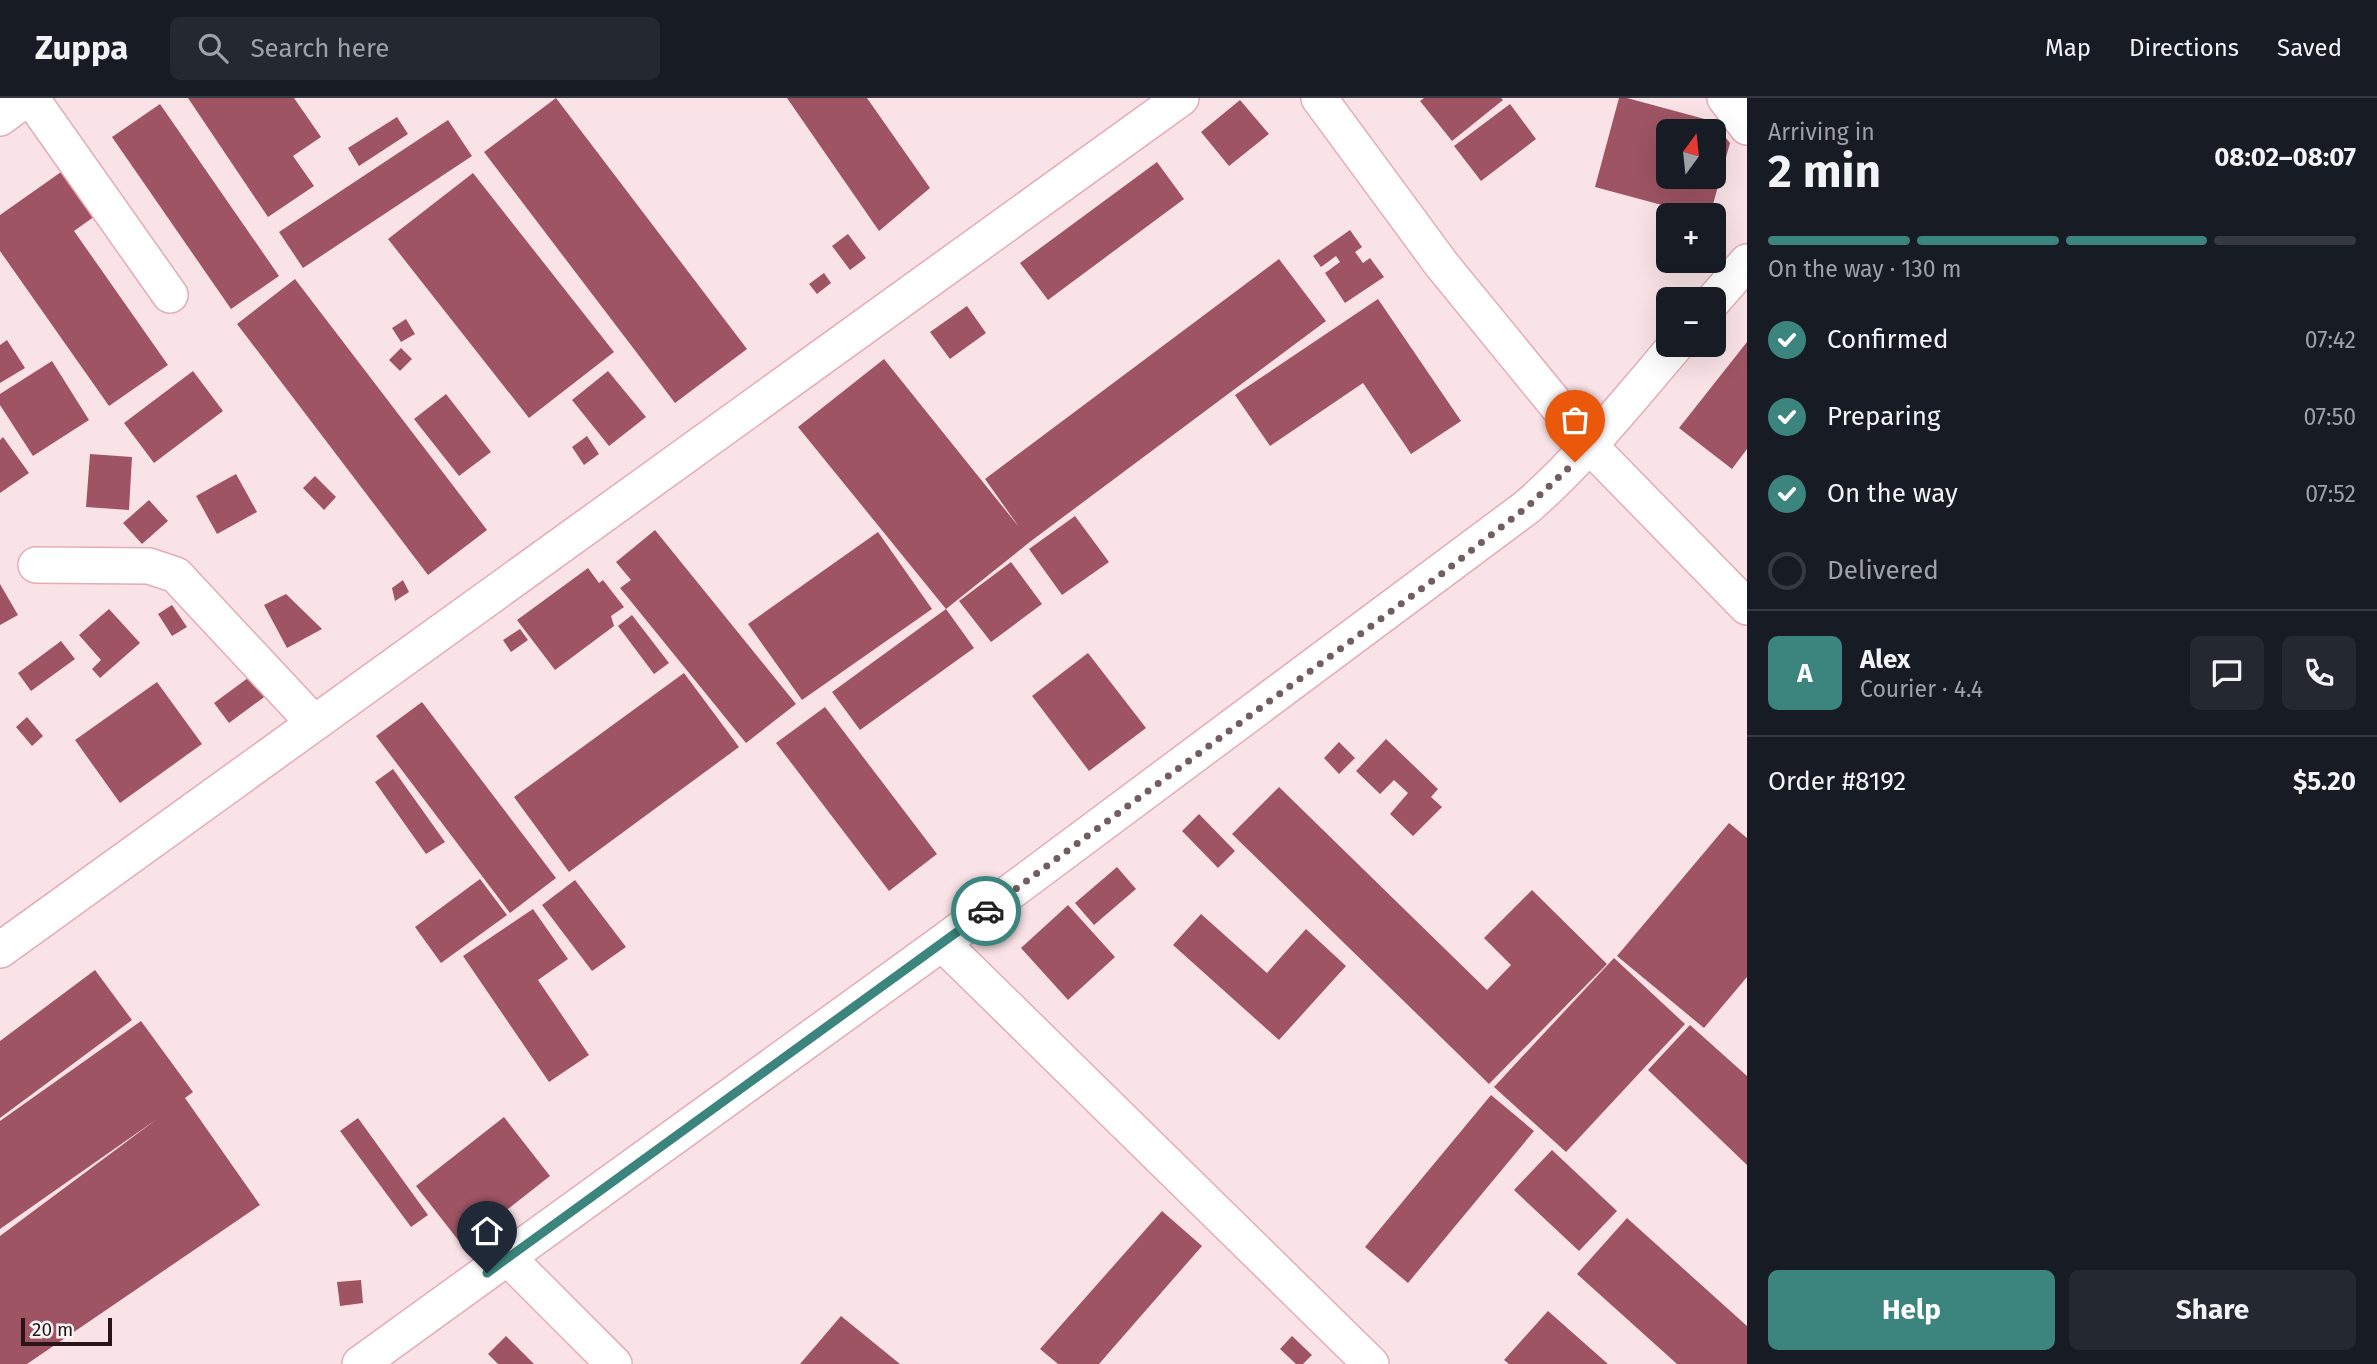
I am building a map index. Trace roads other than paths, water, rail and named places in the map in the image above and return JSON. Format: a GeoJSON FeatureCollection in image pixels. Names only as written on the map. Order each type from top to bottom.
{"type":"FeatureCollection","features":[{"type":"Feature","properties":{"kind":"street"},"geometry":{"type":"LineString","coordinates":[[0,118],[29,98],[170,295]]}},
{"type":"Feature","properties":{"kind":"street"},"geometry":{"type":"LineString","coordinates":[[0,950],[1181,98]]}},
{"type":"Feature","properties":{"kind":"street"},"geometry":{"type":"LineString","coordinates":[[1319,98],[1442,265],[1590,446],[1747,607]]}},
{"type":"Feature","properties":{"kind":"street"},"geometry":{"type":"LineString","coordinates":[[1726,98],[1747,127]]}},
{"type":"Feature","properties":{"kind":"street"},"geometry":{"type":"LineString","coordinates":[[1725,287],[1747,262]]}},
{"type":"Feature","properties":{"kind":"street"},"geometry":{"type":"LineString","coordinates":[[360,1364],[942,943],[1440,575],[1560,478],[1666,357]]}},
{"type":"Feature","properties":{"kind":"street"},"geometry":{"type":"LineString","coordinates":[[36,565],[149,566],[176,575],[314,723]]}},
{"type":"Feature","properties":{"kind":"street"},"geometry":{"type":"LineString","coordinates":[[942,943],[1370,1364]]}},
{"type":"Feature","properties":{"kind":"street"},"geometry":{"type":"LineString","coordinates":[[508,1258],[614,1364]]}}]}
